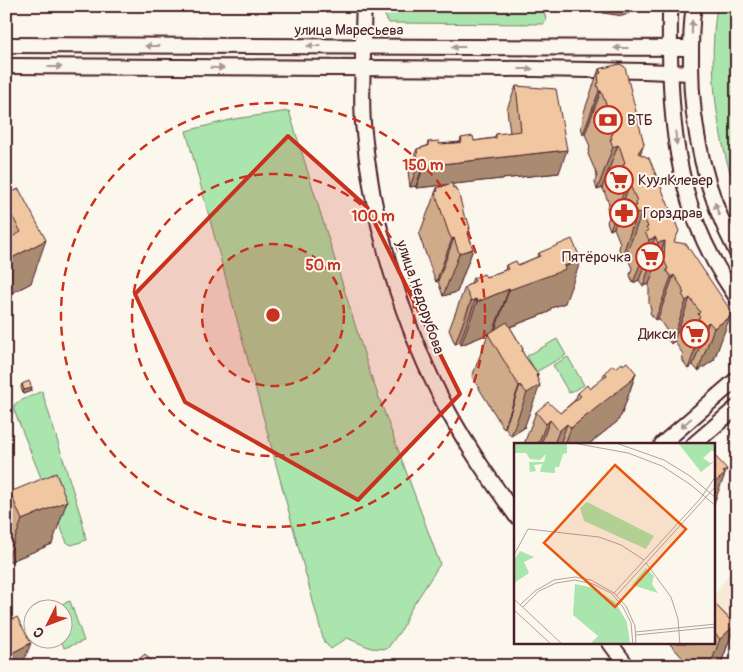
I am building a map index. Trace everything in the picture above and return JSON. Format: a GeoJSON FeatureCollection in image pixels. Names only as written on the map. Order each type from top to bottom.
{"type":"FeatureCollection","features":[{"type":"Feature","properties":{"kind":"street","name":"улица Недорубова"},"geometry":{"type":"LineString","coordinates":[[364,6],[363,123],[377,213],[388,260],[414,338],[449,412],[484,470],[514,513]]}},
{"type":"Feature","properties":{"kind":"street"},"geometry":{"type":"LineString","coordinates":[[672,6],[670,15],[669,72],[678,160],[693,213],[710,255],[737,298]]}},
{"type":"Feature","properties":{"kind":"street"},"geometry":{"type":"LineString","coordinates":[[694,6],[691,73],[696,134],[706,175],[723,227],[737,253]]}},
{"type":"Feature","properties":{"kind":"street","name":"улица Маресьева"},"geometry":{"type":"LineString","coordinates":[[6,45],[691,48]]}},
{"type":"Feature","properties":{"kind":"street"},"geometry":{"type":"LineString","coordinates":[[6,66],[526,69],[691,73]]}},
{"type":"Feature","properties":{"kind":"street"},"geometry":{"type":"LineString","coordinates":[[674,117],[678,108],[685,106],[691,110],[694,117]]}},
{"type":"Feature","properties":{"kind":"street"},"geometry":{"type":"LineString","coordinates":[[663,443],[737,379]]}},
{"type":"Feature","properties":{"kind":"street"},"geometry":{"type":"LineString","coordinates":[[695,443],[737,406]]}},
{"type":"Feature","properties":{"kind":"street"},"geometry":{"type":"LineString","coordinates":[[611,644],[627,666]]}},
{"type":"Feature","properties":{"kind":"highlighted area"},"geometry":{"type":"Polygon","coordinates":[[[288,136],[367,207],[460,394],[358,500],[185,402],[135,294],[288,136]]]}},
{"type":"Feature","properties":{"kind":"shaded area"},"geometry":{"type":"Polygon","coordinates":[[[737,562],[737,659],[734,648],[716,626],[716,593],[737,562]]]}},
{"type":"Feature","properties":{"kind":"green space"},"geometry":{"type":"Polygon","coordinates":[[[382,6],[543,6],[546,20],[544,24],[389,23],[381,9],[382,6]]]}},
{"type":"Feature","properties":{"kind":"green space"},"geometry":{"type":"Polygon","coordinates":[[[717,6],[737,6],[737,194],[724,151],[715,93],[713,58],[717,6]]]}},
{"type":"Feature","properties":{"kind":"green space"},"geometry":{"type":"Polygon","coordinates":[[[289,111],[370,373],[440,564],[409,612],[403,627],[387,649],[371,648],[347,638],[331,649],[324,642],[186,131],[234,119],[289,111]]]}},
{"type":"Feature","properties":{"kind":"green space"},"geometry":{"type":"Polygon","coordinates":[[[557,339],[566,355],[536,372],[527,356],[557,339]]]}},
{"type":"Feature","properties":{"kind":"green space"},"geometry":{"type":"Polygon","coordinates":[[[568,357],[584,385],[569,393],[553,365],[568,357]]]}},
{"type":"Feature","properties":{"kind":"green space"},"geometry":{"type":"Polygon","coordinates":[[[42,391],[82,520],[86,540],[72,545],[67,543],[14,410],[14,405],[18,402],[42,391]]]}},
{"type":"Feature","properties":{"kind":"green space"},"geometry":{"type":"Polygon","coordinates":[[[72,607],[84,641],[72,645],[72,607]]]}},
{"type":"Feature","properties":{"kind":"building"},"geometry":{"type":"Polygon","coordinates":[[[620,64],[625,67],[644,144],[638,153],[649,158],[679,231],[674,242],[686,244],[731,311],[730,317],[714,328],[709,322],[703,326],[698,318],[700,317],[698,314],[700,312],[690,298],[686,301],[682,294],[684,293],[683,289],[674,275],[671,277],[666,270],[668,269],[664,260],[665,241],[658,243],[655,237],[649,240],[645,232],[648,231],[646,228],[648,227],[642,212],[637,213],[634,206],[637,206],[635,202],[637,201],[630,185],[626,187],[623,179],[626,178],[623,164],[625,163],[620,148],[618,145],[613,147],[610,139],[612,139],[611,135],[613,134],[603,111],[607,107],[597,84],[599,83],[598,74],[601,73],[599,69],[620,64]]]}},
{"type":"Feature","properties":{"kind":"building"},"geometry":{"type":"Polygon","coordinates":[[[516,86],[556,89],[567,150],[424,166],[424,163],[418,164],[417,149],[428,146],[428,142],[439,141],[439,144],[456,143],[462,142],[461,138],[473,136],[474,141],[496,138],[496,134],[521,131],[516,86]]]}},
{"type":"Feature","properties":{"kind":"building"},"geometry":{"type":"Polygon","coordinates":[[[452,183],[453,188],[455,187],[456,191],[458,191],[465,219],[467,218],[470,228],[470,233],[468,233],[473,249],[459,253],[454,238],[452,239],[449,234],[435,192],[438,191],[437,188],[452,183]]]}},
{"type":"Feature","properties":{"kind":"building"},"geometry":{"type":"Polygon","coordinates":[[[19,189],[46,240],[6,261],[6,240],[21,232],[6,205],[6,195],[19,189]]]}},
{"type":"Feature","properties":{"kind":"building"},"geometry":{"type":"Polygon","coordinates":[[[572,239],[581,260],[564,266],[565,269],[556,273],[477,302],[476,299],[471,301],[465,287],[475,281],[473,278],[484,274],[486,277],[508,269],[506,265],[516,261],[518,265],[540,256],[539,253],[572,239]]]}},
{"type":"Feature","properties":{"kind":"building"},"geometry":{"type":"Polygon","coordinates":[[[507,322],[523,349],[524,355],[538,374],[536,375],[540,385],[527,393],[519,386],[488,334],[507,322]]]}},
{"type":"Feature","properties":{"kind":"building"},"geometry":{"type":"Polygon","coordinates":[[[627,362],[636,373],[634,378],[571,428],[567,424],[559,431],[550,420],[546,424],[536,412],[548,402],[560,413],[581,396],[578,393],[587,385],[590,389],[607,375],[605,372],[613,365],[616,368],[622,363],[623,365],[627,362]]]}},
{"type":"Feature","properties":{"kind":"building"},"geometry":{"type":"Polygon","coordinates":[[[29,381],[32,388],[24,390],[22,384],[29,381]]]}},
{"type":"Feature","properties":{"kind":"building"},"geometry":{"type":"Polygon","coordinates":[[[716,457],[727,469],[723,472],[725,474],[716,481],[716,457]]]}},
{"type":"Feature","properties":{"kind":"building"},"geometry":{"type":"Polygon","coordinates":[[[56,473],[67,501],[22,520],[10,492],[56,473]]]}},
{"type":"Feature","properties":{"kind":"building"},"geometry":{"type":"Polygon","coordinates":[[[716,605],[735,625],[720,639],[716,635],[716,605]]]}},
{"type":"Feature","properties":{"kind":"building"},"geometry":{"type":"Polygon","coordinates":[[[17,617],[22,626],[22,648],[6,656],[6,623],[17,617]]]}},
{"type":"Feature","properties":{"kind":"building"},"geometry":{"type":"Polygon","coordinates":[[[145,654],[155,666],[131,666],[145,654]]]}},
{"type":"Feature","properties":{"kind":"place","name":"ВТБ"},"geometry":{"type":"Point","coordinates":[608,120]}},
{"type":"Feature","properties":{"kind":"place","name":"КуулКлевер"},"geometry":{"type":"Point","coordinates":[619,180]}},
{"type":"Feature","properties":{"kind":"place","name":"Горздрав"},"geometry":{"type":"Point","coordinates":[624,213]}},
{"type":"Feature","properties":{"kind":"place","name":"Пятёрочка"},"geometry":{"type":"Point","coordinates":[650,257]}},
{"type":"Feature","properties":{"kind":"place","name":"Дикси"},"geometry":{"type":"Point","coordinates":[695,334]}}]}
